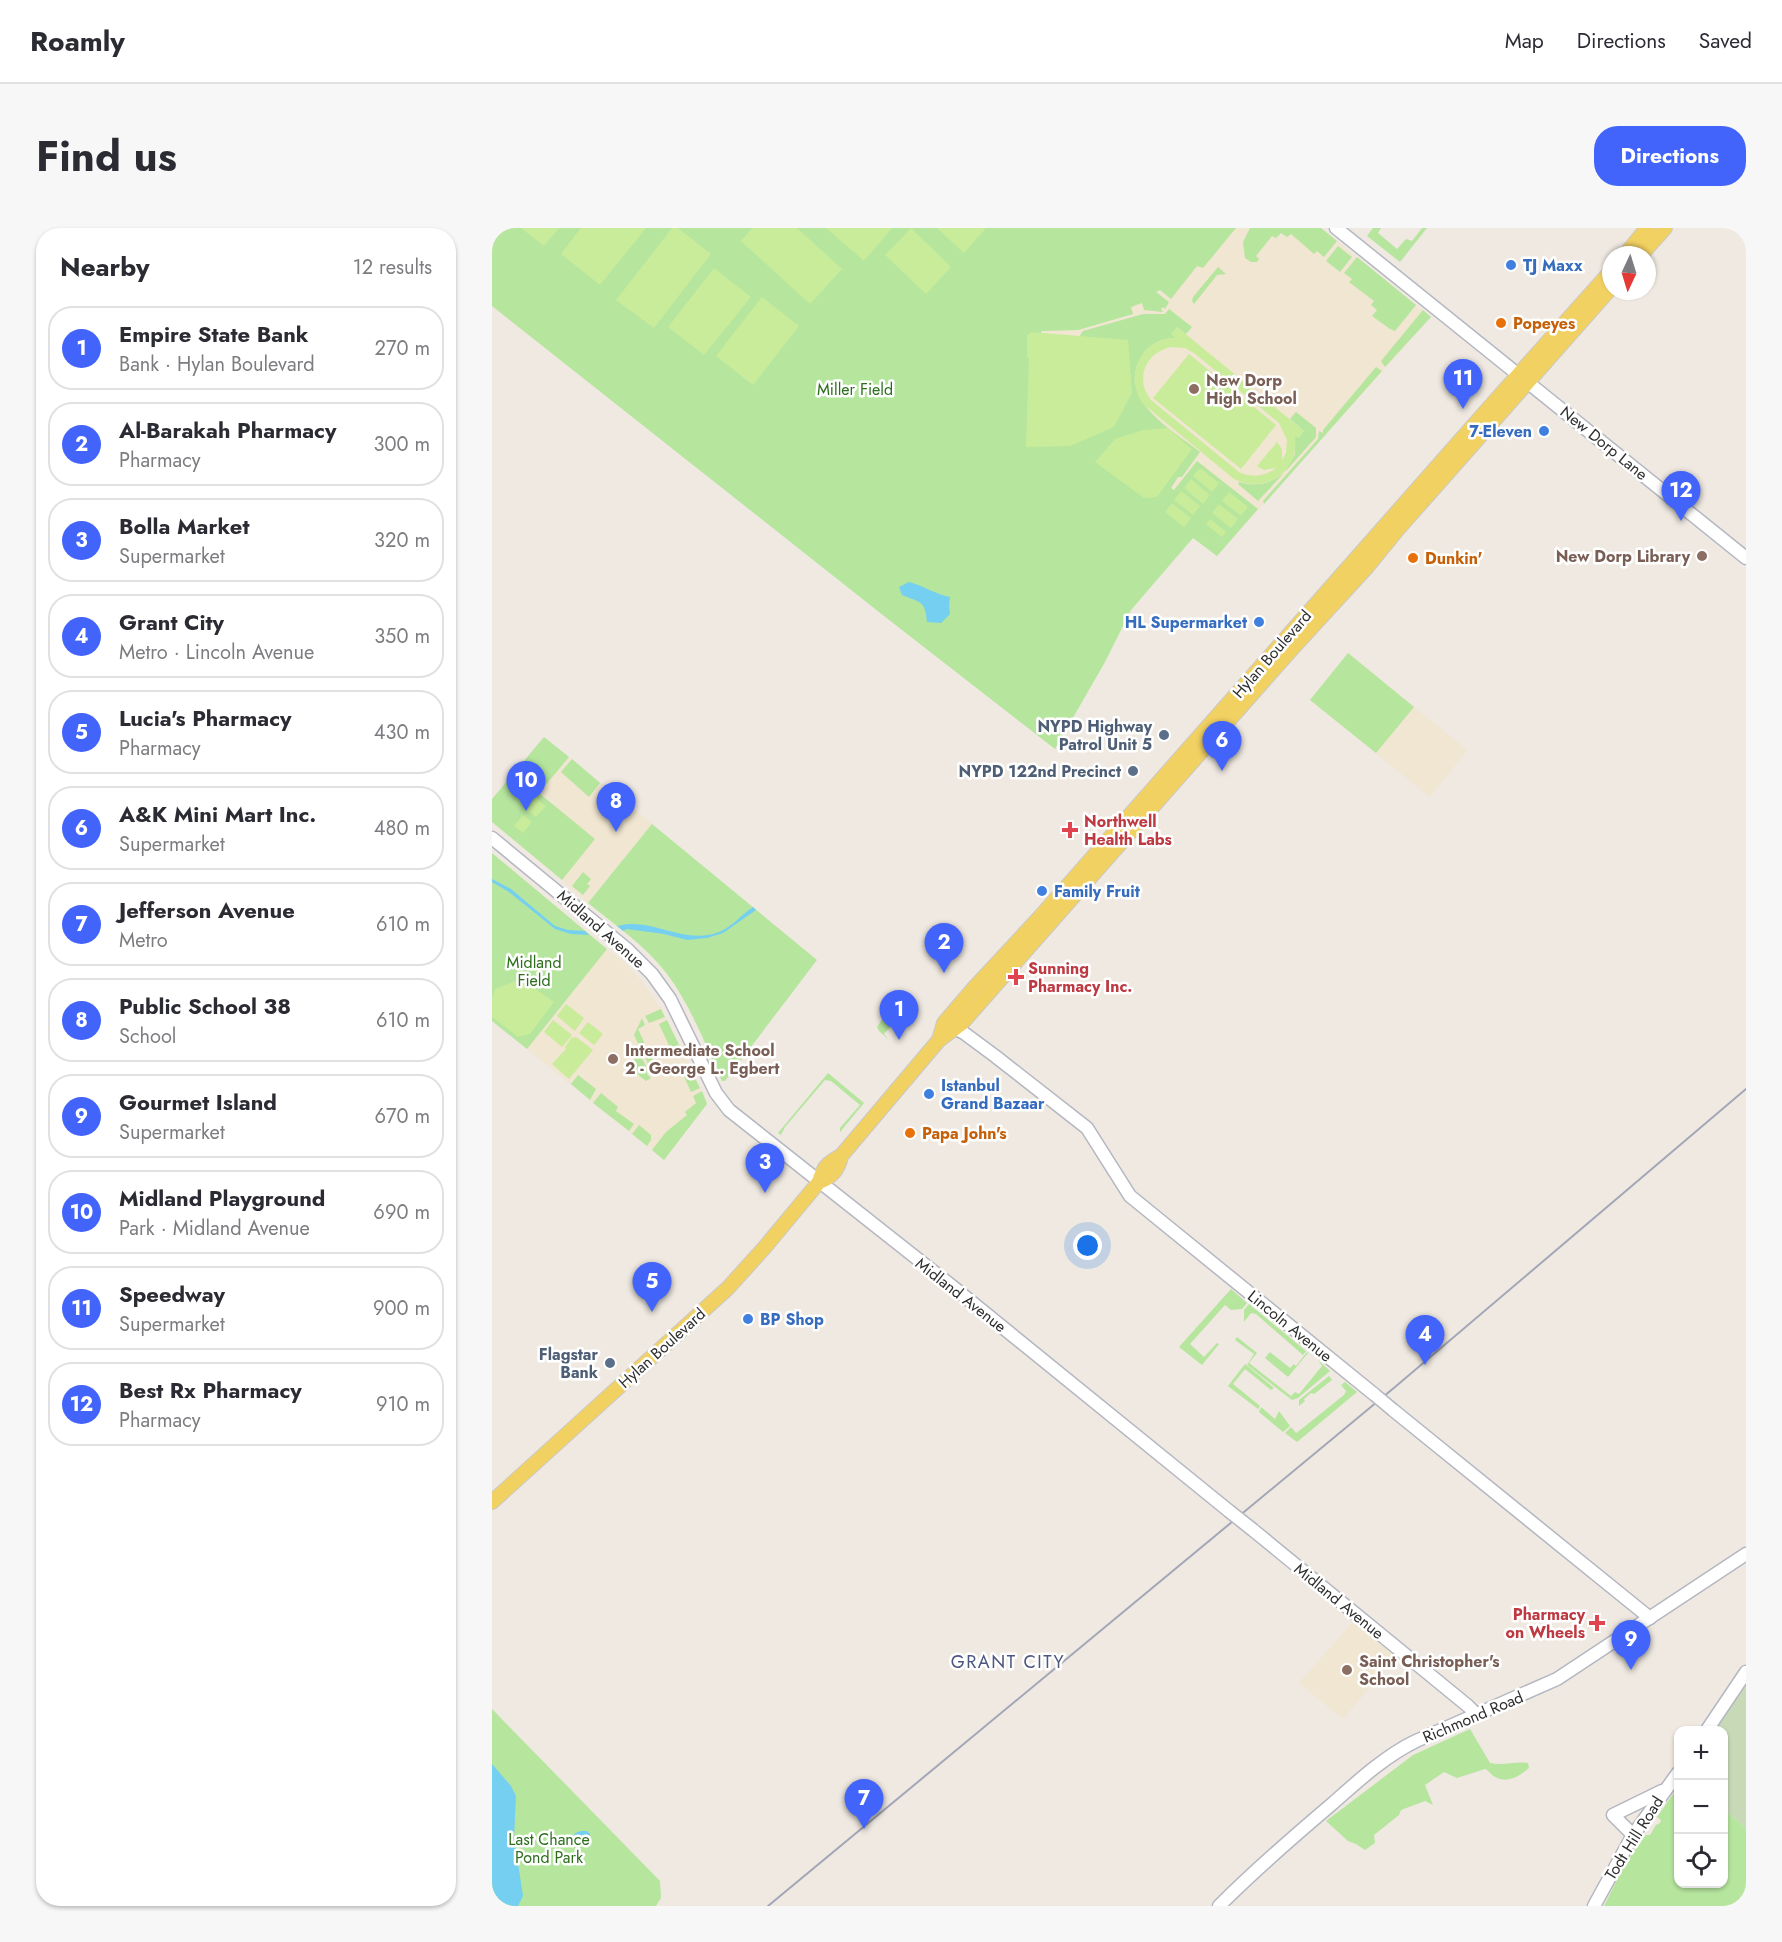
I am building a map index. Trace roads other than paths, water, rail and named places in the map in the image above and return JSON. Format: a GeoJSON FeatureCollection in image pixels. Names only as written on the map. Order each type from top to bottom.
{"type":"FeatureCollection","features":[{"type":"Feature","properties":{"kind":"main road"},"geometry":{"type":"LineString","coordinates":[[1632,246],[1647,228]]}},
{"type":"Feature","properties":{"kind":"main road"},"geometry":{"type":"LineString","coordinates":[[1649,246],[1665,228]]}},
{"type":"Feature","properties":{"kind":"main road","name":"Hylan Boulevard"},"geometry":{"type":"LineString","coordinates":[[492,1502],[728,1288],[819,1182],[822,1171],[830,1161],[841,1156],[950,1026],[1367,556],[1398,529],[1602,282]]}},
{"type":"Feature","properties":{"kind":"main road","name":"Hylan Boulevard"},"geometry":{"type":"LineString","coordinates":[[1524,378],[1602,297]]}},
{"type":"Feature","properties":{"kind":"street","name":"New Dorp Lane"},"geometry":{"type":"LineString","coordinates":[[1335,228],[1746,558]]}},
{"type":"Feature","properties":{"kind":"street","name":"New Dorp Lane"},"geometry":{"type":"LineString","coordinates":[[1347,228],[1512,361],[1524,378]]}},
{"type":"Feature","properties":{"kind":"street","name":"Midland Avenue"},"geometry":{"type":"LineString","coordinates":[[492,838],[645,966],[670,999],[724,1104],[1253,1530],[1476,1714]]}},
{"type":"Feature","properties":{"kind":"street","name":"Lincoln Avenue"},"geometry":{"type":"LineString","coordinates":[[950,1026],[1055,1101],[1088,1128],[1130,1196],[1650,1618]]}},
{"type":"Feature","properties":{"kind":"street","name":"Richmond Road"},"geometry":{"type":"LineString","coordinates":[[1219,1906],[1258,1867],[1356,1783],[1392,1756],[1416,1741],[1557,1679],[1746,1554]]}},
{"type":"Feature","properties":{"kind":"street"},"geometry":{"type":"LineString","coordinates":[[1710,1726],[1746,1672]]}},
{"type":"Feature","properties":{"kind":"street","name":"Todt Hill Road"},"geometry":{"type":"LineString","coordinates":[[1594,1906],[1633,1835],[1674,1778]]}},
{"type":"Feature","properties":{"kind":"street"},"geometry":{"type":"LineString","coordinates":[[1633,1835],[1613,1815],[1666,1789]]}},
{"type":"Feature","properties":{"kind":"water"},"geometry":{"type":"Polygon","coordinates":[[[909,582],[950,597],[950,614],[941,623],[927,622],[923,605],[902,595],[899,587],[909,582]]]}},
{"type":"Feature","properties":{"kind":"water"},"geometry":{"type":"Polygon","coordinates":[[[492,879],[511,889],[555,926],[568,930],[585,931],[589,935],[571,934],[555,929],[509,892],[492,882],[492,879]]]}},
{"type":"Feature","properties":{"kind":"water"},"geometry":{"type":"Polygon","coordinates":[[[753,907],[756,910],[723,933],[707,938],[687,940],[664,934],[627,929],[623,931],[617,926],[643,925],[680,934],[706,935],[724,930],[753,907]]]}},
{"type":"Feature","properties":{"kind":"water"},"geometry":{"type":"Polygon","coordinates":[[[492,1764],[511,1786],[516,1796],[514,1837],[523,1896],[518,1906],[492,1906],[492,1764]]]}},
{"type":"Feature","properties":{"kind":"water"},"geometry":{"type":"Polygon","coordinates":[[[587,1831],[590,1834],[590,1841],[587,1845],[578,1844],[573,1839],[575,1833],[587,1831]]]}},
{"type":"Feature","properties":{"kind":"railway"},"geometry":{"type":"LineString","coordinates":[[768,1906],[1395,1387],[1746,1089]]}},
{"type":"Feature","properties":{"kind":"place","name":"TJ Maxx"},"geometry":{"type":"Point","coordinates":[1511,265]}},
{"type":"Feature","properties":{"kind":"place","name":"Popeyes"},"geometry":{"type":"Point","coordinates":[1501,323]}},
{"type":"Feature","properties":{"kind":"place","name":"New Dorp High School"},"geometry":{"type":"Point","coordinates":[1194,389]}},
{"type":"Feature","properties":{"kind":"place","name":"Speedway"},"geometry":{"type":"Point","coordinates":[1463,409]}},
{"type":"Feature","properties":{"kind":"place","name":"7-Eleven"},"geometry":{"type":"Point","coordinates":[1544,431]}},
{"type":"Feature","properties":{"kind":"place","name":"Best Rx Pharmacy"},"geometry":{"type":"Point","coordinates":[1681,521]}},
{"type":"Feature","properties":{"kind":"place","name":"New Dorp Library"},"geometry":{"type":"Point","coordinates":[1702,556]}},
{"type":"Feature","properties":{"kind":"place","name":"Dunkin'"},"geometry":{"type":"Point","coordinates":[1413,558]}},
{"type":"Feature","properties":{"kind":"place","name":"HL Supermarket"},"geometry":{"type":"Point","coordinates":[1259,622]}},
{"type":"Feature","properties":{"kind":"place","name":"NYPD Highway Patrol Unit 5"},"geometry":{"type":"Point","coordinates":[1164,735]}},
{"type":"Feature","properties":{"kind":"place","name":"NYPD 122nd Precinct"},"geometry":{"type":"Point","coordinates":[1133,771]}},
{"type":"Feature","properties":{"kind":"place","name":"A&K Mini Mart Inc."},"geometry":{"type":"Point","coordinates":[1222,771]}},
{"type":"Feature","properties":{"kind":"place","name":"Midland Playground"},"geometry":{"type":"Point","coordinates":[526,811]}},
{"type":"Feature","properties":{"kind":"place","name":"Northwell Health Labs"},"geometry":{"type":"Point","coordinates":[1070,830]}},
{"type":"Feature","properties":{"kind":"place","name":"Public School 38"},"geometry":{"type":"Point","coordinates":[616,832]}},
{"type":"Feature","properties":{"kind":"place","name":"Family Fruit"},"geometry":{"type":"Point","coordinates":[1042,891]}},
{"type":"Feature","properties":{"kind":"place","name":"Al-Barakah Pharmacy"},"geometry":{"type":"Point","coordinates":[944,973]}},
{"type":"Feature","properties":{"kind":"place","name":"Sunning Pharmacy Inc."},"geometry":{"type":"Point","coordinates":[1016,977]}},
{"type":"Feature","properties":{"kind":"place","name":"Empire State Bank"},"geometry":{"type":"Point","coordinates":[899,1040]}},
{"type":"Feature","properties":{"kind":"place","name":"Intermediate School 2 - George L. Egbert"},"geometry":{"type":"Point","coordinates":[613,1059]}},
{"type":"Feature","properties":{"kind":"place","name":"Istanbul Grand Bazaar"},"geometry":{"type":"Point","coordinates":[929,1094]}},
{"type":"Feature","properties":{"kind":"place","name":"Papa John's"},"geometry":{"type":"Point","coordinates":[910,1133]}},
{"type":"Feature","properties":{"kind":"place","name":"Bolla Market"},"geometry":{"type":"Point","coordinates":[765,1193]}},
{"type":"Feature","properties":{"kind":"place","name":"Lucia's Pharmacy"},"geometry":{"type":"Point","coordinates":[652,1312]}},
{"type":"Feature","properties":{"kind":"place","name":"BP Shop"},"geometry":{"type":"Point","coordinates":[748,1319]}},
{"type":"Feature","properties":{"kind":"place","name":"Flagstar Bank"},"geometry":{"type":"Point","coordinates":[610,1363]}},
{"type":"Feature","properties":{"kind":"place","name":"Grant City"},"geometry":{"type":"Point","coordinates":[1425,1365]}},
{"type":"Feature","properties":{"kind":"place","name":"Pharmacy on Wheels"},"geometry":{"type":"Point","coordinates":[1597,1623]}},
{"type":"Feature","properties":{"kind":"place","name":"Saint Christopher's School"},"geometry":{"type":"Point","coordinates":[1347,1670]}},
{"type":"Feature","properties":{"kind":"place","name":"Gourmet Island"},"geometry":{"type":"Point","coordinates":[1631,1670]}},
{"type":"Feature","properties":{"kind":"place","name":"Jefferson Avenue"},"geometry":{"type":"Point","coordinates":[864,1829]}},
{"type":"Feature","properties":{"kind":"district","name":"GRANT CITY"},"geometry":{"type":"Point","coordinates":[1008,1662]}},
{"type":"Feature","properties":{"kind":"park label","name":"Miller Field"},"geometry":{"type":"Point","coordinates":[855,389]}},
{"type":"Feature","properties":{"kind":"park label","name":"Midland Field"},"geometry":{"type":"Point","coordinates":[534,971]}},
{"type":"Feature","properties":{"kind":"park label","name":"Last Chance Pond Park"},"geometry":{"type":"Point","coordinates":[549,1848]}}]}
